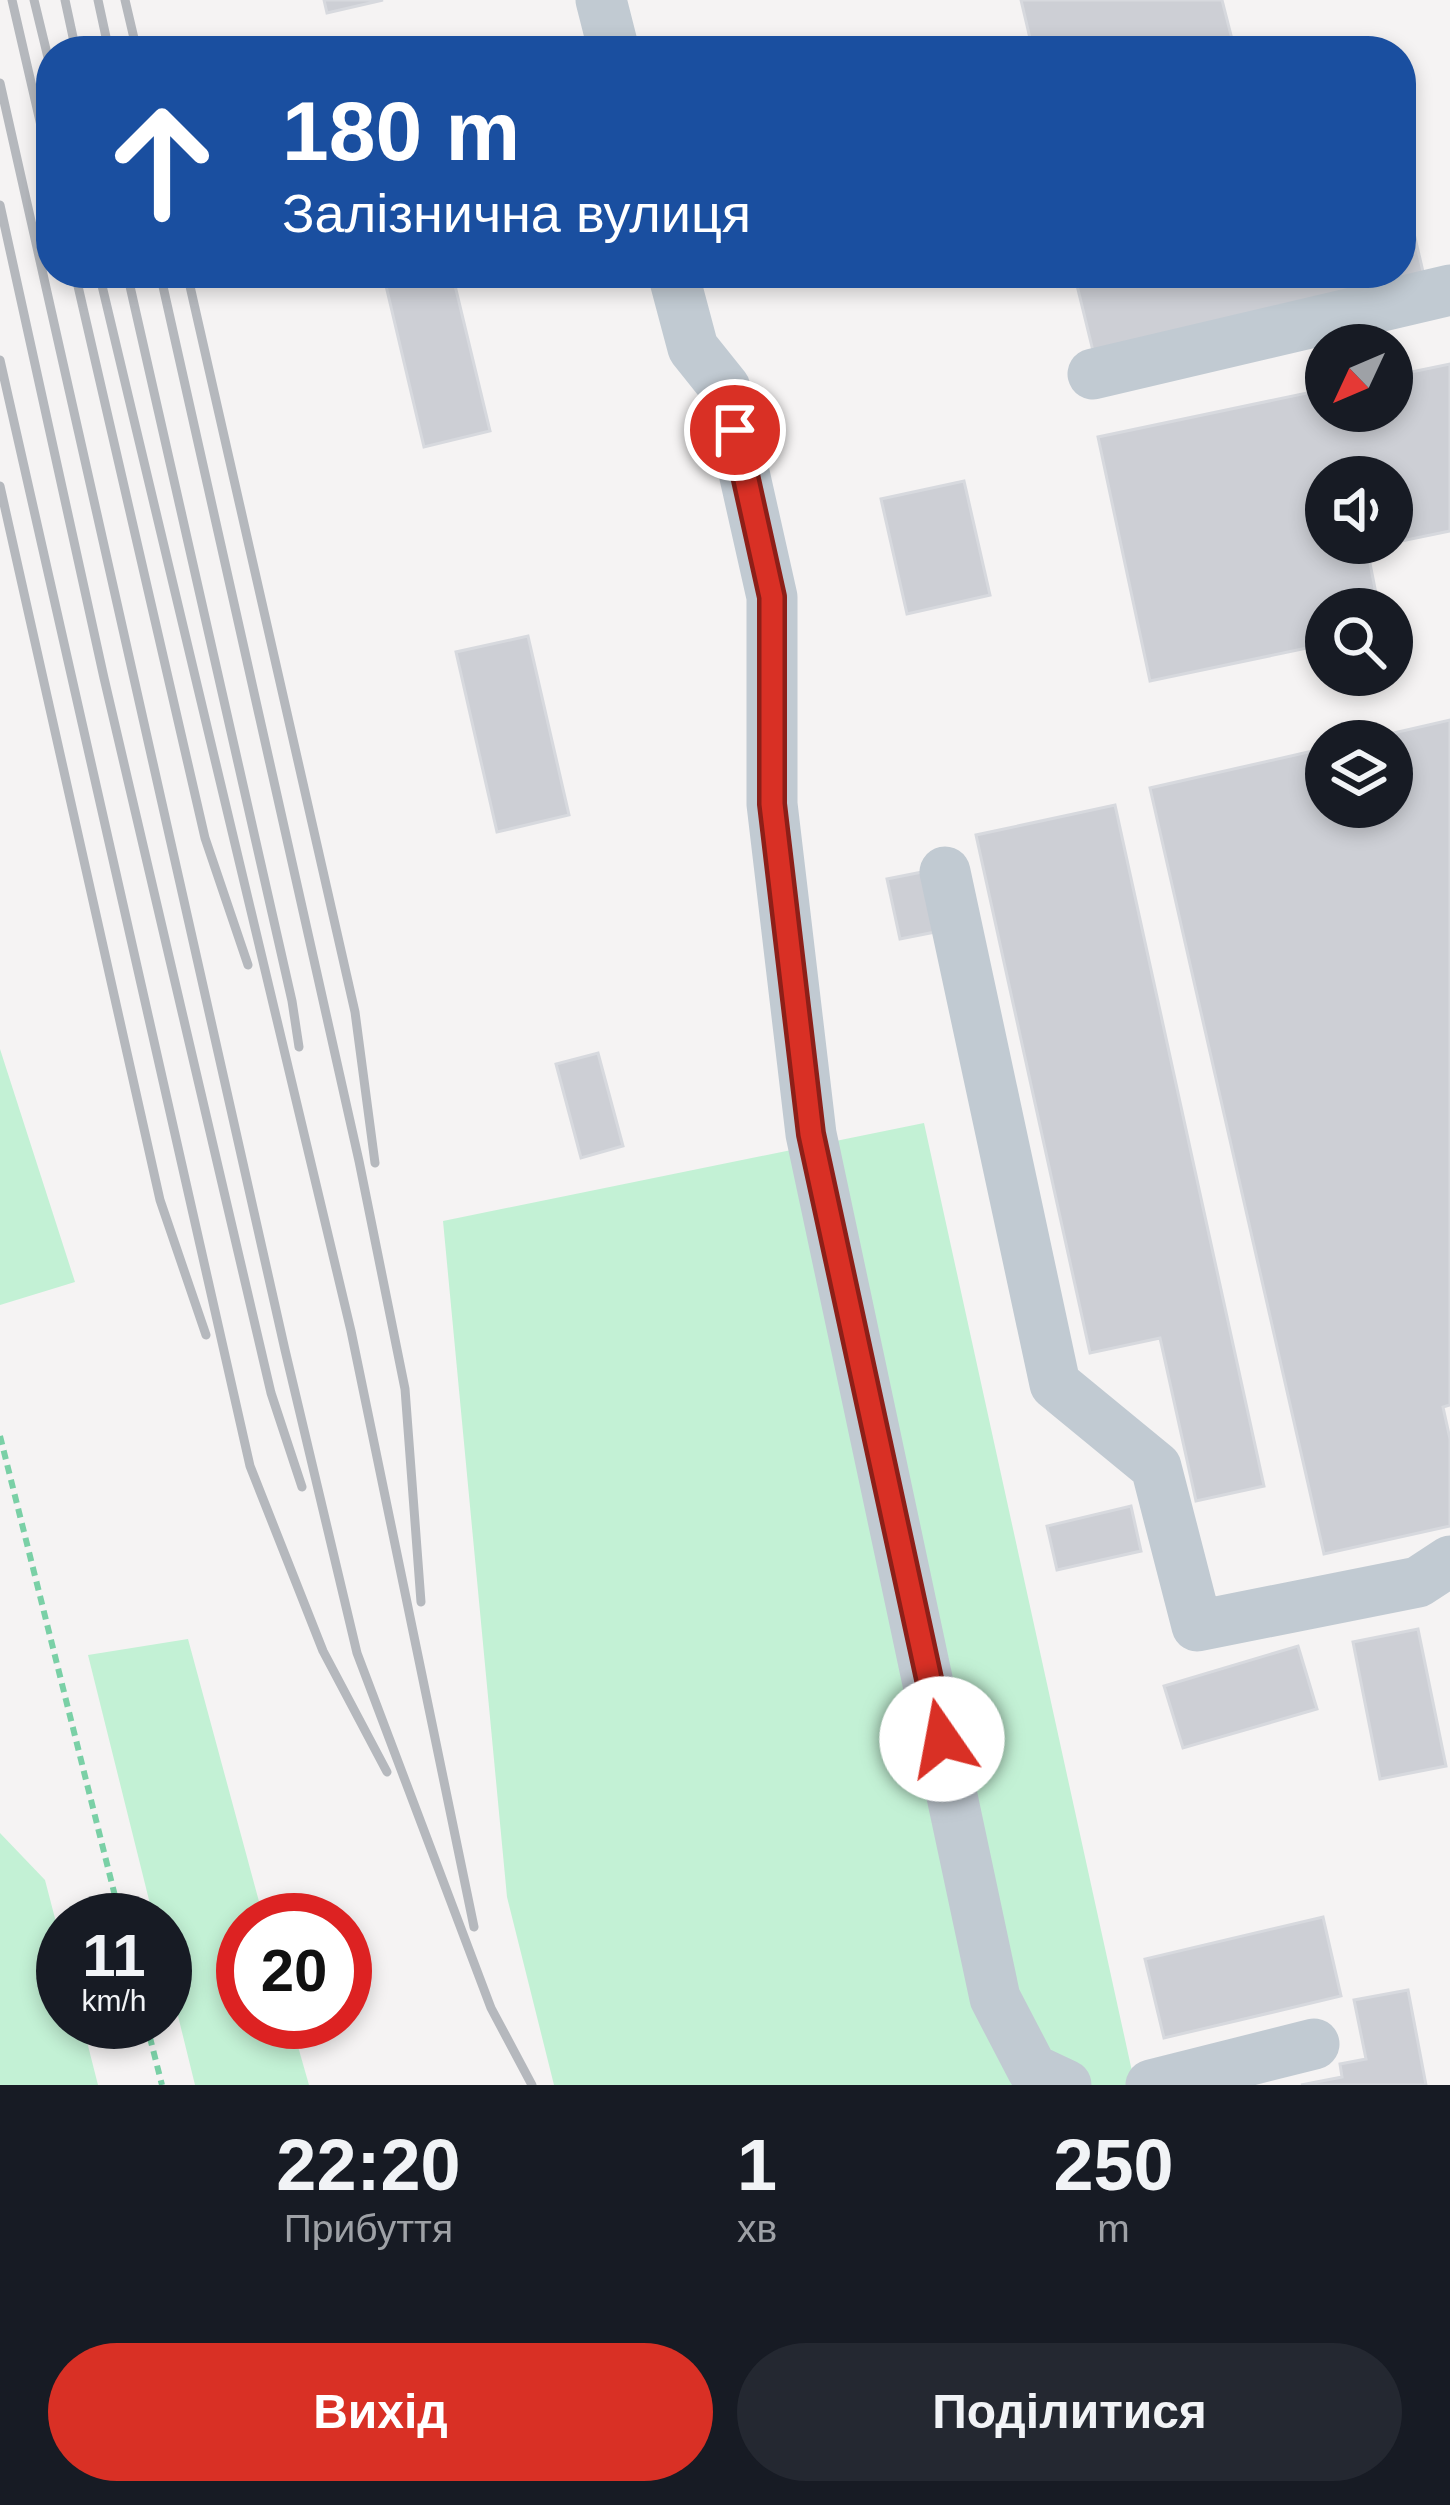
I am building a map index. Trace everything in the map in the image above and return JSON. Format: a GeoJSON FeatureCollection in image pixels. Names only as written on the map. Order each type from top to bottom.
{"type":"FeatureCollection","features":[{"type":"Feature","properties":{"kind":"street"},"geometry":{"type":"LineString","coordinates":[[601,0],[610,36]]}},
{"type":"Feature","properties":{"kind":"street"},"geometry":{"type":"LineString","coordinates":[[678,288],[693,348],[725,388],[772,597],[772,804],[811,1134],[995,1998],[1032,2069],[1066,2085]]}},
{"type":"Feature","properties":{"kind":"street"},"geometry":{"type":"LineString","coordinates":[[1093,374],[1450,290]]}},
{"type":"Feature","properties":{"kind":"street"},"geometry":{"type":"LineString","coordinates":[[945,872],[1055,1384],[1156,1467],[1197,1627],[1418,1582],[1450,1561]]}},
{"type":"Feature","properties":{"kind":"street"},"geometry":{"type":"LineString","coordinates":[[1151,2085],[1314,2044]]}},
{"type":"Feature","properties":{"kind":"path"},"geometry":{"type":"LineString","coordinates":[[0,1436],[114,1893]]}},
{"type":"Feature","properties":{"kind":"path"},"geometry":{"type":"LineString","coordinates":[[153,2049],[162,2085]]}},
{"type":"Feature","properties":{"kind":"green space"},"geometry":{"type":"Polygon","coordinates":[[[0,1049],[75,1282],[0,1305],[0,1049]]]}},
{"type":"Feature","properties":{"kind":"green space"},"geometry":{"type":"Polygon","coordinates":[[[924,1123],[1135,2085],[554,2085],[507,1897],[443,1221],[924,1123]]]}},
{"type":"Feature","properties":{"kind":"green space"},"geometry":{"type":"Polygon","coordinates":[[[188,1639],[257,1893],[216,1893],[216,2049],[299,2049],[309,2085],[195,2085],[186,2049],[192,2049],[192,1893],[147,1893],[88,1655],[188,1639]]]}},
{"type":"Feature","properties":{"kind":"green space"},"geometry":{"type":"Polygon","coordinates":[[[0,1833],[45,1880],[48,1893],[36,1893],[36,2049],[89,2049],[98,2085],[0,2085],[0,1833]]]}},
{"type":"Feature","properties":{"kind":"building"},"geometry":{"type":"Polygon","coordinates":[[[324,0],[383,0],[327,13],[324,0]]]}},
{"type":"Feature","properties":{"kind":"building"},"geometry":{"type":"Polygon","coordinates":[[[1021,0],[1222,0],[1231,36],[1029,36],[1021,0]]]}},
{"type":"Feature","properties":{"kind":"building"},"geometry":{"type":"Polygon","coordinates":[[[1416,242],[1424,276],[1416,278],[1416,242]]]}},
{"type":"Feature","properties":{"kind":"building"},"geometry":{"type":"Polygon","coordinates":[[[387,288],[456,288],[490,431],[424,447],[387,288]]]}},
{"type":"Feature","properties":{"kind":"building"},"geometry":{"type":"Polygon","coordinates":[[[1078,288],[1374,288],[1094,355],[1078,288]]]}},
{"type":"Feature","properties":{"kind":"building"},"geometry":{"type":"Polygon","coordinates":[[[1450,364],[1450,531],[1413,539],[1413,456],[1305,456],[1305,564],[1370,564],[1375,588],[1305,588],[1305,648],[1150,681],[1098,437],[1305,393],[1305,432],[1413,432],[1413,372],[1450,364]]]}},
{"type":"Feature","properties":{"kind":"building"},"geometry":{"type":"Polygon","coordinates":[[[964,481],[990,595],[907,614],[881,499],[964,481]]]}},
{"type":"Feature","properties":{"kind":"building"},"geometry":{"type":"Polygon","coordinates":[[[528,636],[569,815],[497,832],[456,652],[528,636]]]}},
{"type":"Feature","properties":{"kind":"building"},"geometry":{"type":"Polygon","coordinates":[[[1450,720],[1450,1405],[1443,1407],[1450,1439],[1450,1526],[1324,1554],[1150,788],[1305,753],[1305,828],[1413,828],[1413,729],[1450,720]]]}},
{"type":"Feature","properties":{"kind":"building"},"geometry":{"type":"Polygon","coordinates":[[[1115,805],[1264,1486],[1196,1501],[1160,1338],[1090,1353],[976,835],[1115,805]]]}},
{"type":"Feature","properties":{"kind":"building"},"geometry":{"type":"Polygon","coordinates":[[[922,872],[935,932],[900,939],[887,879],[922,872]]]}},
{"type":"Feature","properties":{"kind":"building"},"geometry":{"type":"Polygon","coordinates":[[[598,1053],[623,1146],[581,1158],[556,1064],[598,1053]]]}},
{"type":"Feature","properties":{"kind":"building"},"geometry":{"type":"Polygon","coordinates":[[[1131,1506],[1141,1551],[1057,1570],[1047,1526],[1131,1506]]]}},
{"type":"Feature","properties":{"kind":"building"},"geometry":{"type":"Polygon","coordinates":[[[1418,1629],[1446,1766],[1380,1779],[1353,1642],[1418,1629]]]}},
{"type":"Feature","properties":{"kind":"building"},"geometry":{"type":"Polygon","coordinates":[[[1298,1646],[1317,1709],[1183,1748],[1164,1686],[1298,1646]]]}},
{"type":"Feature","properties":{"kind":"building"},"geometry":{"type":"Polygon","coordinates":[[[1323,1917],[1341,1996],[1164,2038],[1145,1959],[1323,1917]]]}},
{"type":"Feature","properties":{"kind":"building"},"geometry":{"type":"Polygon","coordinates":[[[1408,1990],[1426,2085],[1301,2085],[1342,2077],[1340,2064],[1366,2059],[1354,2000],[1408,1990]]]}},
{"type":"Feature","properties":{"kind":"railway"},"geometry":{"type":"LineString","coordinates":[[12,0],[36,104]]}},
{"type":"Feature","properties":{"kind":"railway"},"geometry":{"type":"LineString","coordinates":[[34,0],[43,36]]}},
{"type":"Feature","properties":{"kind":"railway"},"geometry":{"type":"LineString","coordinates":[[65,0],[73,36]]}},
{"type":"Feature","properties":{"kind":"railway"},"geometry":{"type":"LineString","coordinates":[[98,0],[106,36]]}},
{"type":"Feature","properties":{"kind":"railway"},"geometry":{"type":"LineString","coordinates":[[125,0],[133,36]]}},
{"type":"Feature","properties":{"kind":"railway"},"geometry":{"type":"LineString","coordinates":[[0,83],[36,243]]}},
{"type":"Feature","properties":{"kind":"railway"},"geometry":{"type":"LineString","coordinates":[[0,205],[104,678],[271,1393],[302,1487]]}},
{"type":"Feature","properties":{"kind":"railway"},"geometry":{"type":"LineString","coordinates":[[46,288],[357,1653],[491,2008],[532,2085]]}},
{"type":"Feature","properties":{"kind":"railway"},"geometry":{"type":"LineString","coordinates":[[78,288],[205,838],[248,965]]}},
{"type":"Feature","properties":{"kind":"railway"},"geometry":{"type":"LineString","coordinates":[[103,288],[351,1331],[474,1927]]}},
{"type":"Feature","properties":{"kind":"railway"},"geometry":{"type":"LineString","coordinates":[[130,288],[299,1047]]}},
{"type":"Feature","properties":{"kind":"railway"},"geometry":{"type":"LineString","coordinates":[[163,288],[359,1161],[405,1389],[421,1602]]}},
{"type":"Feature","properties":{"kind":"railway"},"geometry":{"type":"LineString","coordinates":[[190,288],[355,1012],[375,1163]]}},
{"type":"Feature","properties":{"kind":"railway"},"geometry":{"type":"LineString","coordinates":[[0,360],[250,1466],[323,1651],[387,1772]]}},
{"type":"Feature","properties":{"kind":"railway"},"geometry":{"type":"LineString","coordinates":[[0,486],[160,1200],[206,1335]]}},
{"type":"Feature","properties":{"kind":"route"},"geometry":{"type":"LineString","coordinates":[[735,430],[772,597],[772,804],[811,1134],[942,1739]]}}]}
